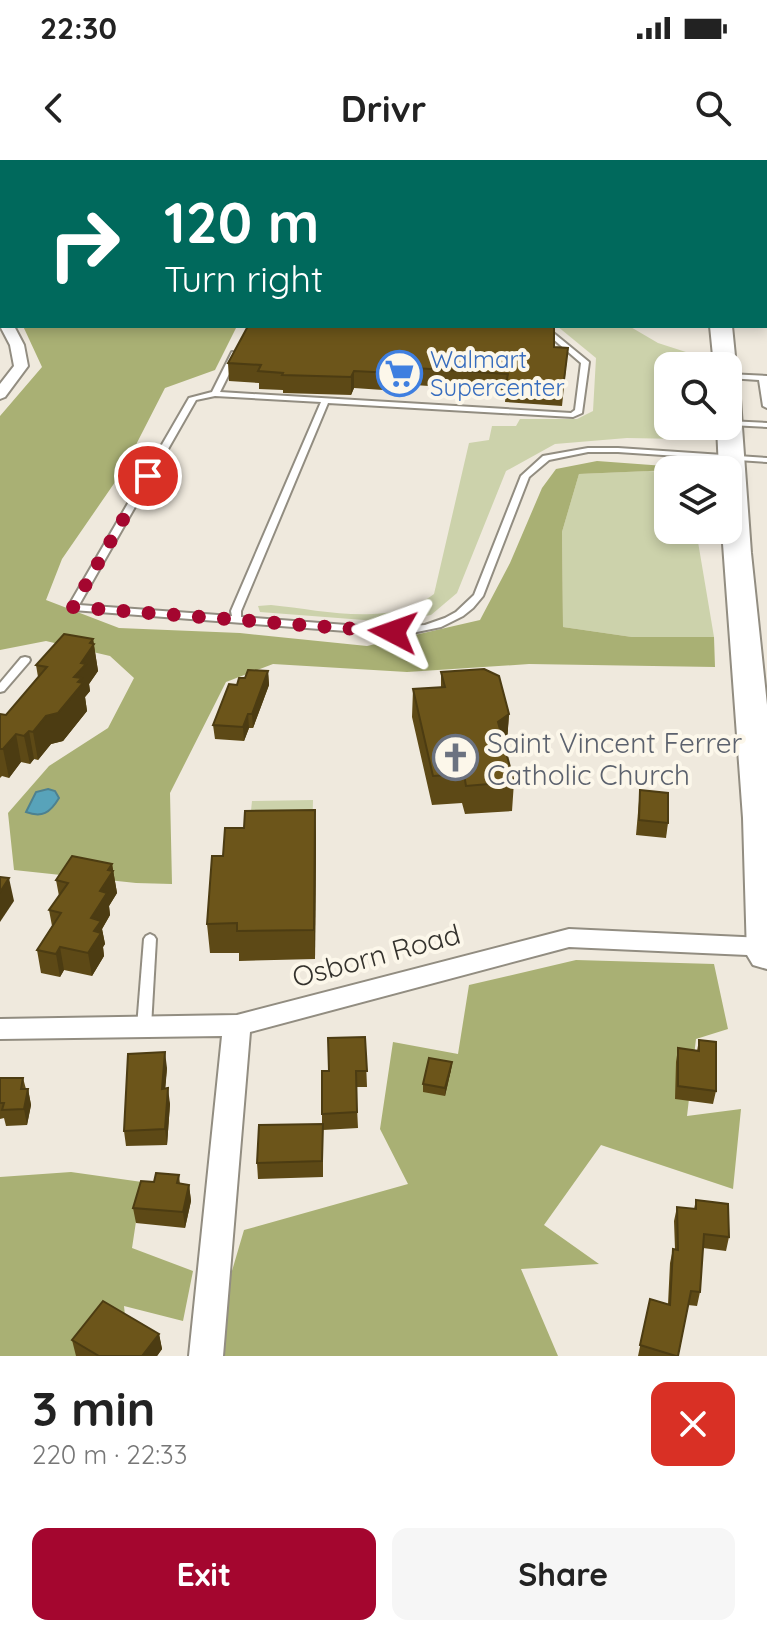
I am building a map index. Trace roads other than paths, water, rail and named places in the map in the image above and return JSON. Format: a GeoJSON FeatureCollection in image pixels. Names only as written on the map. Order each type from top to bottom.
{"type":"FeatureCollection","features":[{"type":"Feature","properties":{"kind":"main road"},"geometry":{"type":"LineString","coordinates":[[721,328],[724,352]]}},
{"type":"Feature","properties":{"kind":"main road"},"geometry":{"type":"LineString","coordinates":[[732,440],[733,456]]}},
{"type":"Feature","properties":{"kind":"main road"},"geometry":{"type":"LineString","coordinates":[[737,544],[759,697],[767,955]]}},
{"type":"Feature","properties":{"kind":"street"},"geometry":{"type":"LineString","coordinates":[[0,394],[21,366],[17,345],[8,328]]}},
{"type":"Feature","properties":{"kind":"street","name":"Osborn Road"},"geometry":{"type":"LineString","coordinates":[[0,1029],[237,1025],[569,938],[766,947]]}},
{"type":"Feature","properties":{"kind":"street"},"geometry":{"type":"LineString","coordinates":[[206,1356],[237,1025]]}},
{"type":"Feature","properties":{"kind":"lane"},"geometry":{"type":"LineString","coordinates":[[543,328],[585,362],[579,411],[573,415],[215,394],[193,398],[73,607],[393,632],[441,624],[467,610],[478,596],[525,476],[546,458],[577,452],[618,450],[733,456]]}},
{"type":"Feature","properties":{"kind":"lane"},"geometry":{"type":"LineString","coordinates":[[215,394],[237,351]]}},
{"type":"Feature","properties":{"kind":"lane"},"geometry":{"type":"LineString","coordinates":[[742,377],[765,378],[766,397]]}},
{"type":"Feature","properties":{"kind":"lane"},"geometry":{"type":"LineString","coordinates":[[237,620],[236,611],[325,401]]}},
{"type":"Feature","properties":{"kind":"lane"},"geometry":{"type":"LineString","coordinates":[[742,416],[767,425]]}},
{"type":"Feature","properties":{"kind":"lane"},"geometry":{"type":"LineString","coordinates":[[742,457],[767,460]]}},
{"type":"Feature","properties":{"kind":"lane"},"geometry":{"type":"LineString","coordinates":[[0,689],[25,660]]}},
{"type":"Feature","properties":{"kind":"lane"},"geometry":{"type":"LineString","coordinates":[[144,1027],[150,939]]}},
{"type":"Feature","properties":{"kind":"water"},"geometry":{"type":"Polygon","coordinates":[[[55,791],[59,798],[52,807],[41,814],[26,812],[36,792],[55,791]]]}},
{"type":"Feature","properties":{"kind":"place","name":"Walmart Supercenter"},"geometry":{"type":"Point","coordinates":[399,373]}},
{"type":"Feature","properties":{"kind":"place","name":"Saint Vincent Ferrer Catholic Church"},"geometry":{"type":"Point","coordinates":[456,758]}}]}
